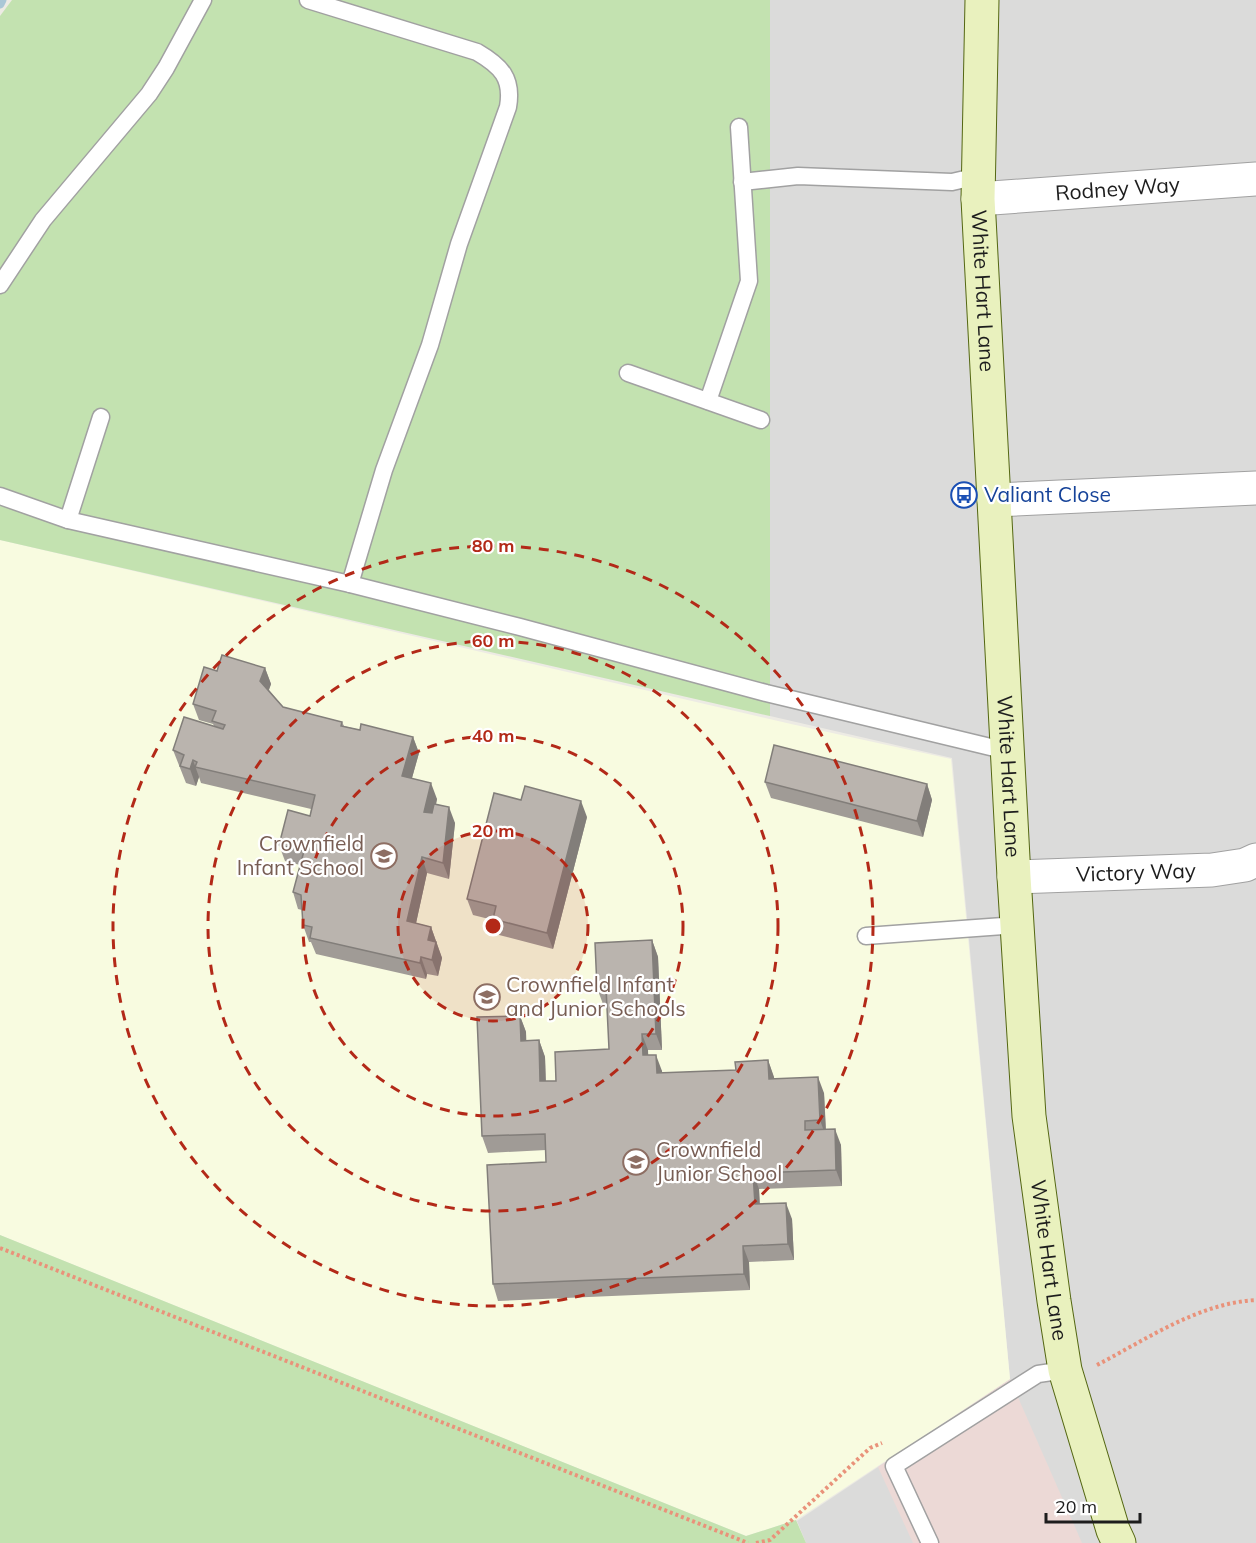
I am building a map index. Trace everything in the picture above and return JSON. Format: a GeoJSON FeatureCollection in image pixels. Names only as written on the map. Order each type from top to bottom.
{"type":"FeatureCollection","features":[{"type":"Feature","properties":{"kind":"street","name":"White Hart Lane"},"geometry":{"type":"LineString","coordinates":[[982,0],[978,188],[1007,751],[1029,1116],[1065,1370],[1113,1530],[1119,1543]]}},
{"type":"Feature","properties":{"kind":"street","name":"Rodney Way"},"geometry":{"type":"LineString","coordinates":[[978,188],[1256,179]]}},
{"type":"Feature","properties":{"kind":"street"},"geometry":{"type":"LineString","coordinates":[[994,500],[1256,488]]}},
{"type":"Feature","properties":{"kind":"street","name":"Victory Way"},"geometry":{"type":"LineString","coordinates":[[1014,877],[1212,870],[1245,865],[1256,860]]}},
{"type":"Feature","properties":{"kind":"lane"},"geometry":{"type":"LineString","coordinates":[[0,285],[44,220],[149,94],[203,0]]}},
{"type":"Feature","properties":{"kind":"lane"},"geometry":{"type":"LineString","coordinates":[[308,0],[477,52],[490,59],[501,70],[508,82],[510,94],[508,108],[459,244],[430,345],[384,470],[350,584]]}},
{"type":"Feature","properties":{"kind":"lane"},"geometry":{"type":"LineString","coordinates":[[708,401],[749,281],[739,127]]}},
{"type":"Feature","properties":{"kind":"lane"},"geometry":{"type":"LineString","coordinates":[[742,182],[798,176],[952,182],[978,188]]}},
{"type":"Feature","properties":{"kind":"lane"},"geometry":{"type":"LineString","coordinates":[[628,373],[761,420]]}},
{"type":"Feature","properties":{"kind":"lane"},"geometry":{"type":"LineString","coordinates":[[68,520],[100,417]]}},
{"type":"Feature","properties":{"kind":"lane"},"geometry":{"type":"LineString","coordinates":[[0,496],[68,520],[350,584],[766,693],[1007,751]]}},
{"type":"Feature","properties":{"kind":"lane"},"geometry":{"type":"LineString","coordinates":[[866,936],[1017,925]]}},
{"type":"Feature","properties":{"kind":"lane"},"geometry":{"type":"LineString","coordinates":[[930,1543],[894,1466],[1038,1374],[1065,1370]]}},
{"type":"Feature","properties":{"kind":"path"},"geometry":{"type":"LineString","coordinates":[[0,1248],[748,1543]]}},
{"type":"Feature","properties":{"kind":"path"},"geometry":{"type":"LineString","coordinates":[[1097,1365],[1150,1336],[1196,1315],[1235,1301],[1256,1300]]}},
{"type":"Feature","properties":{"kind":"shaded area"},"geometry":{"type":"Polygon","coordinates":[[[770,0],[1256,0],[1256,1543],[806,1543],[797,1521],[1010,1379],[952,758],[770,716],[770,0]]]}},
{"type":"Feature","properties":{"kind":"shaded area","name":"Crownfield Infant and Junior Schools"},"geometry":{"type":"Polygon","coordinates":[[[0,540],[951,759],[1010,1379],[796,1520],[746,1536],[0,1235],[0,540]]]}},
{"type":"Feature","properties":{"kind":"shaded area"},"geometry":{"type":"Polygon","coordinates":[[[1010,1379],[1082,1543],[913,1543],[878,1467],[1010,1379]]]}},
{"type":"Feature","properties":{"kind":"green space"},"geometry":{"type":"Polygon","coordinates":[[[12,0],[770,0],[770,716],[0,540],[0,16],[12,0]]]}},
{"type":"Feature","properties":{"kind":"green space"},"geometry":{"type":"Polygon","coordinates":[[[0,1235],[746,1536],[796,1520],[806,1543],[0,1543],[0,1235]]]}},
{"type":"Feature","properties":{"kind":"building"},"geometry":{"type":"Polygon","coordinates":[[[222,655],[265,668],[260,681],[283,707],[342,722],[341,726],[360,730],[361,724],[413,737],[402,776],[431,783],[424,812],[432,813],[434,804],[449,807],[443,863],[422,857],[407,921],[431,927],[428,940],[436,942],[432,960],[421,957],[420,963],[310,938],[312,927],[303,925],[301,895],[293,892],[304,851],[279,845],[288,810],[310,816],[315,795],[195,767],[197,762],[193,760],[190,769],[180,766],[184,755],[173,750],[184,717],[223,729],[225,725],[212,721],[216,711],[193,704],[204,667],[217,671],[222,655]]]}},
{"type":"Feature","properties":{"kind":"building"},"geometry":{"type":"Polygon","coordinates":[[[774,745],[927,784],[917,821],[765,782],[774,745]]]}},
{"type":"Feature","properties":{"kind":"building"},"geometry":{"type":"Polygon","coordinates":[[[525,786],[581,801],[547,933],[493,919],[496,906],[467,899],[494,793],[521,800],[525,786]]]}},
{"type":"Feature","properties":{"kind":"building"},"geometry":{"type":"Polygon","coordinates":[[[652,940],[656,1034],[642,1034],[643,1055],[656,1055],[657,1073],[736,1070],[735,1062],[768,1060],[769,1079],[818,1077],[820,1120],[805,1121],[805,1130],[835,1129],[836,1170],[753,1173],[755,1204],[786,1203],[788,1244],[743,1246],[744,1274],[493,1284],[487,1165],[546,1162],[545,1134],[482,1136],[477,1017],[520,1016],[521,1041],[539,1040],[540,1081],[556,1081],[555,1052],[609,1049],[606,987],[597,988],[595,943],[652,940]]]}},
{"type":"Feature","properties":{"kind":"waterway"},"geometry":{"type":"LineString","coordinates":[[0,4],[2,0]]}},
{"type":"Feature","properties":{"kind":"place","name":"Valiant Close"},"geometry":{"type":"Point","coordinates":[964,495]}},
{"type":"Feature","properties":{"kind":"place","name":"Crownfield Infant School"},"geometry":{"type":"Point","coordinates":[384,856]}},
{"type":"Feature","properties":{"kind":"place","name":"Crownfield Infant and Junior Schools"},"geometry":{"type":"Point","coordinates":[487,997]}},
{"type":"Feature","properties":{"kind":"place","name":"Crownfield Junior School"},"geometry":{"type":"Point","coordinates":[636,1162]}}]}
